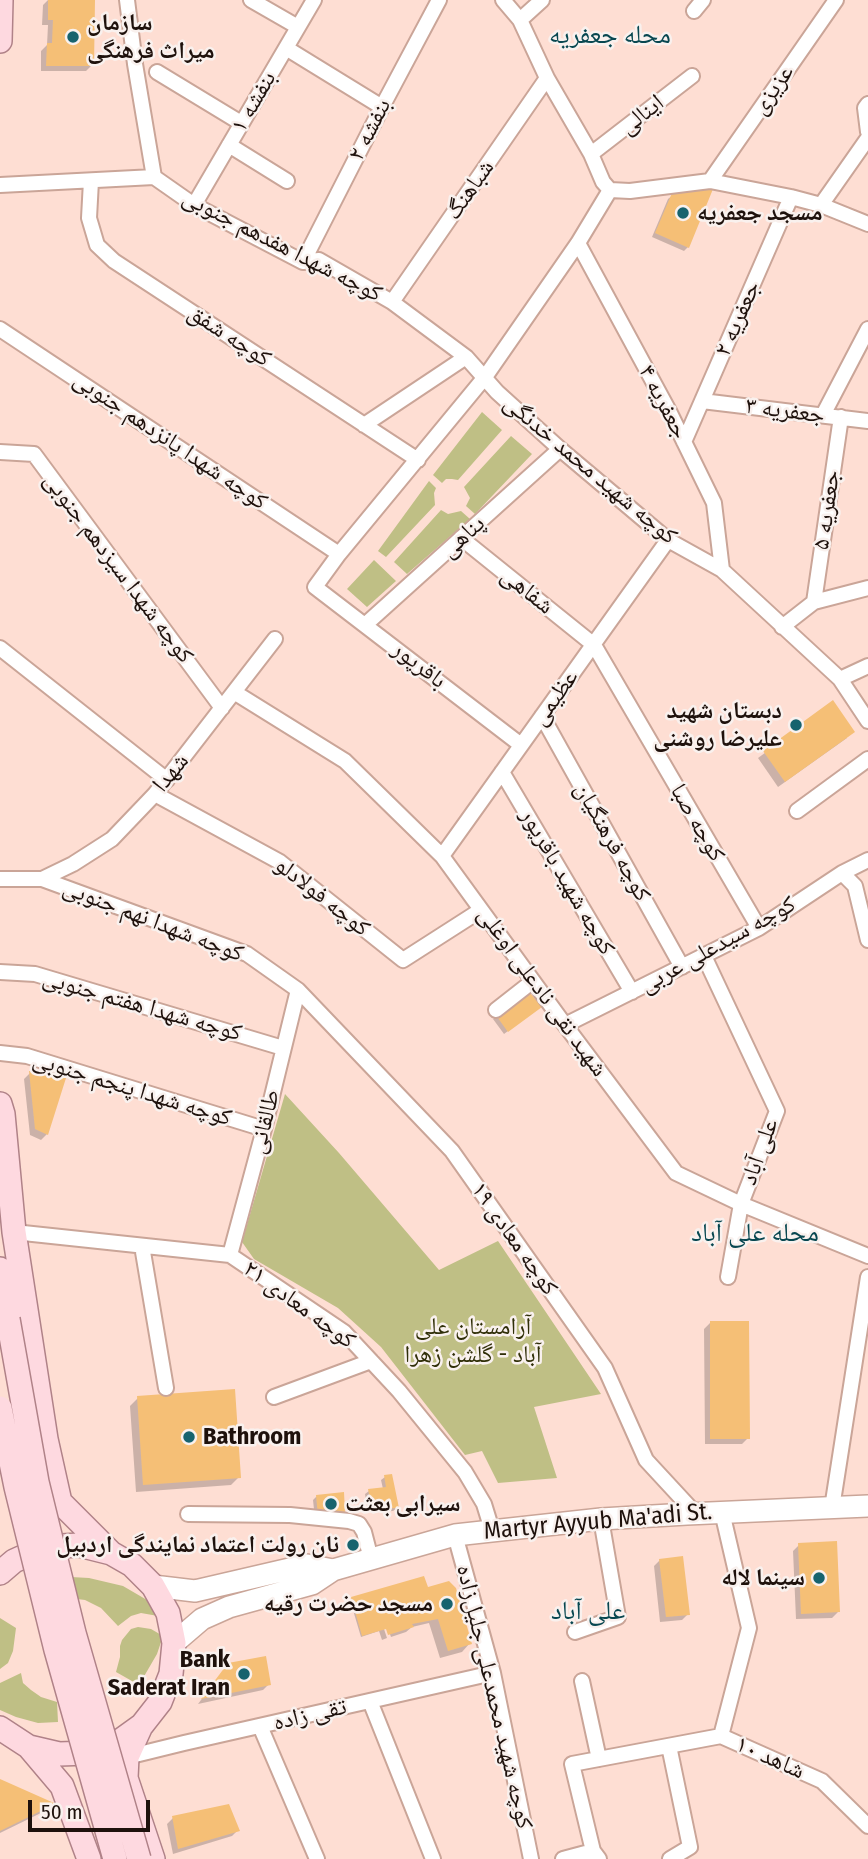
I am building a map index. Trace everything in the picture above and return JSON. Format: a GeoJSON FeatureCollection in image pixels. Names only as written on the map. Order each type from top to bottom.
{"type":"FeatureCollection","features":[{"type":"Feature","properties":{"kind":"main road"},"geometry":{"type":"LineString","coordinates":[[0,41],[1,0]]}},
{"type":"Feature","properties":{"kind":"main road"},"geometry":{"type":"LineString","coordinates":[[0,1104],[14,1232],[46,1440],[60,1502],[111,1553],[132,1565],[153,1587],[168,1613],[174,1643],[171,1674],[160,1702],[142,1725],[127,1757],[126,1778],[153,1859]]}},
{"type":"Feature","properties":{"kind":"main road"},"geometry":{"type":"LineString","coordinates":[[0,1269],[37,1482],[71,1620],[139,1859]]}},
{"type":"Feature","properties":{"kind":"main road"},"geometry":{"type":"LineString","coordinates":[[0,1408],[16,1487],[56,1650],[116,1859]]}},
{"type":"Feature","properties":{"kind":"main road"},"geometry":{"type":"LineString","coordinates":[[0,1469],[24,1466],[37,1458],[46,1440]]}},
{"type":"Feature","properties":{"kind":"main road","name":"Martyr Ayyub Ma'adi St."},"geometry":{"type":"LineString","coordinates":[[174,1643],[202,1619],[229,1607],[312,1584],[334,1570],[455,1535],[601,1519],[868,1506]]}},
{"type":"Feature","properties":{"kind":"main road"},"geometry":{"type":"LineString","coordinates":[[0,1573],[14,1560],[45,1547],[79,1545],[111,1553]]}},
{"type":"Feature","properties":{"kind":"main road","name":"Martyr Ayyub Ma'adi St."},"geometry":{"type":"LineString","coordinates":[[153,1587],[195,1591],[307,1565],[334,1570]]}},
{"type":"Feature","properties":{"kind":"main road"},"geometry":{"type":"LineString","coordinates":[[29,1747],[59,1754],[89,1753],[117,1743],[142,1725]]}},
{"type":"Feature","properties":{"kind":"main road"},"geometry":{"type":"LineString","coordinates":[[1,1729],[29,1747],[62,1786],[89,1859]]}},
{"type":"Feature","properties":{"kind":"street"},"geometry":{"type":"LineString","coordinates":[[127,0],[154,177]]}},
{"type":"Feature","properties":{"kind":"street"},"geometry":{"type":"LineString","coordinates":[[251,0],[298,27]]}},
{"type":"Feature","properties":{"kind":"street","name":"بنفشه ۱"},"geometry":{"type":"LineString","coordinates":[[194,205],[314,0]]}},
{"type":"Feature","properties":{"kind":"street","name":"بنفشه ۲"},"geometry":{"type":"LineString","coordinates":[[303,262],[439,0]]}},
{"type":"Feature","properties":{"kind":"street"},"geometry":{"type":"LineString","coordinates":[[503,0],[520,20],[547,78],[591,154],[603,182],[610,190],[630,191],[710,181],[821,205],[868,224]]}},
{"type":"Feature","properties":{"kind":"street"},"geometry":{"type":"LineString","coordinates":[[520,20],[542,0]]}},
{"type":"Feature","properties":{"kind":"street","name":"عزیزی"},"geometry":{"type":"LineString","coordinates":[[710,181],[836,0]]}},
{"type":"Feature","properties":{"kind":"street"},"geometry":{"type":"LineString","coordinates":[[286,48],[382,107]]}},
{"type":"Feature","properties":{"kind":"street"},"geometry":{"type":"LineString","coordinates":[[157,72],[241,123]]}},
{"type":"Feature","properties":{"kind":"street","name":"اینالی"},"geometry":{"type":"LineString","coordinates":[[591,154],[692,76]]}},
{"type":"Feature","properties":{"kind":"street","name":"شباهنگ"},"geometry":{"type":"LineString","coordinates":[[392,302],[547,78]]}},
{"type":"Feature","properties":{"kind":"street"},"geometry":{"type":"LineString","coordinates":[[868,104],[865,108],[868,132]]}},
{"type":"Feature","properties":{"kind":"street"},"geometry":{"type":"LineString","coordinates":[[821,205],[868,138]]}},
{"type":"Feature","properties":{"kind":"street"},"geometry":{"type":"LineString","coordinates":[[229,145],[287,181]]}},
{"type":"Feature","properties":{"kind":"street","name":"کوچه شهدا هفدهم جنوبی"},"geometry":{"type":"LineString","coordinates":[[0,185],[154,177],[194,205],[303,262],[319,260],[392,302],[466,357]]}},
{"type":"Feature","properties":{"kind":"street","name":"کوچه شفق"},"geometry":{"type":"LineString","coordinates":[[91,181],[89,218],[97,245],[114,261],[418,460]]}},
{"type":"Feature","properties":{"kind":"street"},"geometry":{"type":"LineString","coordinates":[[339,554],[485,377],[579,243],[610,190]]}},
{"type":"Feature","properties":{"kind":"street","name":"جعفریه ۲"},"geometry":{"type":"LineString","coordinates":[[684,442],[791,197]]}},
{"type":"Feature","properties":{"kind":"street","name":"جعفریه ۴"},"geometry":{"type":"LineString","coordinates":[[579,243],[714,503],[722,570]]}},
{"type":"Feature","properties":{"kind":"street"},"geometry":{"type":"LineString","coordinates":[[823,415],[868,328]]}},
{"type":"Feature","properties":{"kind":"street","name":"کوچه شهدا پانزدهم جنوبی"},"geometry":{"type":"LineString","coordinates":[[0,329],[339,554]]}},
{"type":"Feature","properties":{"kind":"street"},"geometry":{"type":"LineString","coordinates":[[364,425],[466,357]]}},
{"type":"Feature","properties":{"kind":"street","name":"کوچه شهید محمد خدنگی"},"geometry":{"type":"LineString","coordinates":[[466,357],[497,392],[668,540],[722,570],[840,679],[868,721]]}},
{"type":"Feature","properties":{"kind":"street","name":"جعفریه ۳"},"geometry":{"type":"LineString","coordinates":[[702,401],[868,421]]}},
{"type":"Feature","properties":{"kind":"street","name":"جعفریه ۵"},"geometry":{"type":"LineString","coordinates":[[814,602],[841,417]]}},
{"type":"Feature","properties":{"kind":"street","name":"پناهی"},"geometry":{"type":"LineString","coordinates":[[366,624],[560,449]]}},
{"type":"Feature","properties":{"kind":"street","name":"کوچه شهدا سیزدهم جنوبی"},"geometry":{"type":"LineString","coordinates":[[0,452],[34,454],[222,708]]}},
{"type":"Feature","properties":{"kind":"street","name":"شفاهی"},"geometry":{"type":"LineString","coordinates":[[461,538],[594,645]]}},
{"type":"Feature","properties":{"kind":"street","name":"عظیمی"},"geometry":{"type":"LineString","coordinates":[[442,856],[668,540]]}},
{"type":"Feature","properties":{"kind":"street","name":"باقرپور"},"geometry":{"type":"LineString","coordinates":[[339,554],[315,587],[521,745]]}},
{"type":"Feature","properties":{"kind":"street"},"geometry":{"type":"LineString","coordinates":[[782,627],[814,602],[868,588]]}},
{"type":"Feature","properties":{"kind":"street","name":"شهدا"},"geometry":{"type":"LineString","coordinates":[[42,879],[74,864],[112,839],[167,780],[275,639]]}},
{"type":"Feature","properties":{"kind":"street","name":"کوچه صبا"},"geometry":{"type":"LineString","coordinates":[[594,645],[759,928]]}},
{"type":"Feature","properties":{"kind":"street"},"geometry":{"type":"LineString","coordinates":[[0,648],[167,780]]}},
{"type":"Feature","properties":{"kind":"street"},"geometry":{"type":"LineString","coordinates":[[840,679],[868,666]]}},
{"type":"Feature","properties":{"kind":"street","name":"شهید نقی نادعلی اوغلی"},"geometry":{"type":"LineString","coordinates":[[234,692],[345,761],[442,856],[676,1173],[741,1204],[868,1256]]}},
{"type":"Feature","properties":{"kind":"street","name":"کوچه فرهنگیان"},"geometry":{"type":"LineString","coordinates":[[542,716],[682,967]]}},
{"type":"Feature","properties":{"kind":"street"},"geometry":{"type":"LineString","coordinates":[[797,811],[868,759]]}},
{"type":"Feature","properties":{"kind":"street","name":"کوچه شهید باقرپور"},"geometry":{"type":"LineString","coordinates":[[502,772],[632,992]]}},
{"type":"Feature","properties":{"kind":"street","name":"کوچه فولادلو"},"geometry":{"type":"LineString","coordinates":[[155,794],[280,862],[403,960],[481,910]]}},
{"type":"Feature","properties":{"kind":"street","name":"کوچه سیدعلی عربی"},"geometry":{"type":"LineString","coordinates":[[565,1025],[759,928],[842,873],[868,860]]}},
{"type":"Feature","properties":{"kind":"street"},"geometry":{"type":"LineString","coordinates":[[842,873],[855,886],[868,940]]}},
{"type":"Feature","properties":{"kind":"street","name":"کوچه شهدا نهم جنوبی"},"geometry":{"type":"LineString","coordinates":[[0,879],[42,879],[247,954],[298,990]]}},
{"type":"Feature","properties":{"kind":"street","name":"علی آباد"},"geometry":{"type":"LineString","coordinates":[[704,956],[777,1111],[741,1204],[727,1277]]}},
{"type":"Feature","properties":{"kind":"street","name":"کوچه شهدا هفتم جنوبی"},"geometry":{"type":"LineString","coordinates":[[0,972],[35,974],[283,1048]]}},
{"type":"Feature","properties":{"kind":"street"},"geometry":{"type":"LineString","coordinates":[[496,1010],[533,981]]}},
{"type":"Feature","properties":{"kind":"street","name":"طالقانی"},"geometry":{"type":"LineString","coordinates":[[230,1255],[298,990]]}},
{"type":"Feature","properties":{"kind":"street","name":"کوچه معادی ۱۹"},"geometry":{"type":"LineString","coordinates":[[298,990],[452,1151],[605,1368],[646,1460],[695,1513]]}},
{"type":"Feature","properties":{"kind":"street","name":"کوچه شهدا پنجم جنوبی"},"geometry":{"type":"LineString","coordinates":[[0,1053],[27,1056],[264,1129]]}},
{"type":"Feature","properties":{"kind":"street","name":"کوچه معادی ۲۱"},"geometry":{"type":"LineString","coordinates":[[14,1232],[230,1255],[344,1332],[399,1391],[465,1472],[484,1504],[492,1530]]}},
{"type":"Feature","properties":{"kind":"street"},"geometry":{"type":"LineString","coordinates":[[142,1246],[166,1388]]}},
{"type":"Feature","properties":{"kind":"street"},"geometry":{"type":"LineString","coordinates":[[832,1508],[868,1277]]}},
{"type":"Feature","properties":{"kind":"street"},"geometry":{"type":"LineString","coordinates":[[274,1397],[371,1361]]}},
{"type":"Feature","properties":{"kind":"street"},"geometry":{"type":"LineString","coordinates":[[721,1736],[749,1628],[722,1512]]}},
{"type":"Feature","properties":{"kind":"street"},"geometry":{"type":"LineString","coordinates":[[188,1514],[290,1515],[349,1521],[359,1524],[364,1532],[371,1559]]}},
{"type":"Feature","properties":{"kind":"street"},"geometry":{"type":"LineString","coordinates":[[575,1632],[618,1617],[601,1519]]}},
{"type":"Feature","properties":{"kind":"street","name":"کوچه شهید محمدعلی جلیل‌زاده"},"geometry":{"type":"LineString","coordinates":[[455,1535],[493,1673],[531,1859]]}},
{"type":"Feature","properties":{"kind":"street","name":"تقی زاده"},"geometry":{"type":"LineString","coordinates":[[127,1757],[493,1673]]}},
{"type":"Feature","properties":{"kind":"street"},"geometry":{"type":"LineString","coordinates":[[582,1681],[599,1759]]}},
{"type":"Feature","properties":{"kind":"street"},"geometry":{"type":"LineString","coordinates":[[370,1701],[433,1859]]}},
{"type":"Feature","properties":{"kind":"street"},"geometry":{"type":"LineString","coordinates":[[260,1726],[317,1859]]}},
{"type":"Feature","properties":{"kind":"street","name":"شاهد ۱۰"},"geometry":{"type":"LineString","coordinates":[[596,1855],[572,1764],[721,1736],[822,1781],[868,1826]]}},
{"type":"Feature","properties":{"kind":"street"},"geometry":{"type":"LineString","coordinates":[[669,1746],[690,1847],[670,1859]]}},
{"type":"Feature","properties":{"kind":"street"},"geometry":{"type":"LineString","coordinates":[[563,1859],[596,1855]]}},
{"type":"Feature","properties":{"kind":"green space"},"geometry":{"type":"Polygon","coordinates":[[[482,412],[502,430],[458,480],[446,479],[442,483],[433,475],[482,412]]]}},
{"type":"Feature","properties":{"kind":"green space"},"geometry":{"type":"Polygon","coordinates":[[[511,436],[532,454],[475,514],[466,506],[470,498],[464,487],[511,436]]]}},
{"type":"Feature","properties":{"kind":"green space"},"geometry":{"type":"Polygon","coordinates":[[[429,481],[436,488],[435,505],[386,557],[378,551],[429,481]]]}},
{"type":"Feature","properties":{"kind":"green space"},"geometry":{"type":"Polygon","coordinates":[[[441,510],[448,514],[461,511],[470,519],[407,574],[394,562],[441,510]]]}},
{"type":"Feature","properties":{"kind":"green space"},"geometry":{"type":"Polygon","coordinates":[[[374,560],[396,581],[367,607],[347,589],[374,560]]]}},
{"type":"Feature","properties":{"kind":"green space","name":"آرامستان علی آباد - گلشن زهرا"},"geometry":{"type":"Polygon","coordinates":[[[285,1094],[439,1270],[498,1241],[601,1394],[534,1407],[557,1478],[498,1483],[482,1451],[465,1455],[381,1347],[338,1308],[254,1259],[242,1242],[285,1094]]]}},
{"type":"Feature","properties":{"kind":"green space"},"geometry":{"type":"Polygon","coordinates":[[[71,1577],[123,1586],[147,1600],[158,1616],[141,1613],[131,1616],[118,1626],[101,1608],[77,1599],[71,1577]]]}},
{"type":"Feature","properties":{"kind":"green space"},"geometry":{"type":"Polygon","coordinates":[[[0,1618],[16,1628],[13,1651],[8,1663],[0,1669],[0,1618]]]}},
{"type":"Feature","properties":{"kind":"green space"},"geometry":{"type":"Polygon","coordinates":[[[131,1629],[151,1629],[163,1636],[157,1654],[139,1685],[116,1672],[122,1640],[131,1629]]]}},
{"type":"Feature","properties":{"kind":"green space"},"geometry":{"type":"Polygon","coordinates":[[[21,1673],[23,1683],[31,1690],[41,1697],[57,1702],[58,1722],[38,1723],[0,1710],[0,1683],[21,1673]]]}},
{"type":"Feature","properties":{"kind":"building","name":"سازمان میراث فرهنگی"},"geometry":{"type":"Polygon","coordinates":[[[48,0],[95,0],[94,66],[46,66],[47,43],[52,43],[53,20],[48,20],[48,0]]]}},
{"type":"Feature","properties":{"kind":"building","name":"مسجد جعفریه"},"geometry":{"type":"Polygon","coordinates":[[[713,189],[689,248],[655,233],[672,193],[713,189]]]}},
{"type":"Feature","properties":{"kind":"building"},"geometry":{"type":"Polygon","coordinates":[[[833,700],[855,732],[785,782],[763,751],[833,700]]]}},
{"type":"Feature","properties":{"kind":"building"},"geometry":{"type":"Polygon","coordinates":[[[525,993],[531,994],[542,1007],[508,1032],[495,1014],[525,993]]]}},
{"type":"Feature","properties":{"kind":"building"},"geometry":{"type":"Polygon","coordinates":[[[29,1071],[45,1071],[66,1078],[48,1135],[35,1129],[29,1071]]]}},
{"type":"Feature","properties":{"kind":"building"},"geometry":{"type":"Polygon","coordinates":[[[710,1321],[749,1321],[750,1439],[710,1439],[710,1321]]]}},
{"type":"Feature","properties":{"kind":"building","name":"Bathroom"},"geometry":{"type":"Polygon","coordinates":[[[235,1389],[241,1478],[143,1485],[137,1396],[235,1389]]]}},
{"type":"Feature","properties":{"kind":"building"},"geometry":{"type":"Polygon","coordinates":[[[392,1474],[399,1508],[372,1509],[368,1489],[386,1487],[384,1475],[392,1474]]]}},
{"type":"Feature","properties":{"kind":"building","name":"سیرابی بعثت"},"geometry":{"type":"Polygon","coordinates":[[[344,1492],[345,1513],[318,1516],[316,1495],[344,1492]]]}},
{"type":"Feature","properties":{"kind":"building","name":"سینما لاله"},"geometry":{"type":"Polygon","coordinates":[[[837,1541],[840,1612],[801,1614],[798,1543],[837,1541]]]}},
{"type":"Feature","properties":{"kind":"building"},"geometry":{"type":"Polygon","coordinates":[[[683,1556],[690,1615],[666,1617],[659,1559],[683,1556]]]}},
{"type":"Feature","properties":{"kind":"building"},"geometry":{"type":"Polygon","coordinates":[[[424,1576],[428,1587],[449,1581],[456,1588],[472,1644],[448,1651],[438,1619],[412,1624],[414,1627],[388,1635],[386,1629],[362,1636],[351,1597],[424,1576]]]}},
{"type":"Feature","properties":{"kind":"building","name":"Bank Saderat Iran"},"geometry":{"type":"Polygon","coordinates":[[[266,1656],[271,1685],[201,1699],[228,1663],[266,1656]]]}},
{"type":"Feature","properties":{"kind":"building"},"geometry":{"type":"Polygon","coordinates":[[[0,1779],[54,1803],[0,1831],[0,1779]]]}},
{"type":"Feature","properties":{"kind":"building"},"geometry":{"type":"Polygon","coordinates":[[[229,1804],[240,1831],[178,1849],[172,1816],[229,1804]]]}},
{"type":"Feature","properties":{"kind":"place","name":"سازمان میراث فرهنگی"},"geometry":{"type":"Point","coordinates":[73,37]}},
{"type":"Feature","properties":{"kind":"place","name":"مسجد جعفریه"},"geometry":{"type":"Point","coordinates":[683,213]}},
{"type":"Feature","properties":{"kind":"place","name":"دبستان شهید علیرضا روشنی"},"geometry":{"type":"Point","coordinates":[796,725]}},
{"type":"Feature","properties":{"kind":"place","name":"Bathroom"},"geometry":{"type":"Point","coordinates":[189,1437]}},
{"type":"Feature","properties":{"kind":"place","name":"سیرابی بعثت"},"geometry":{"type":"Point","coordinates":[331,1504]}},
{"type":"Feature","properties":{"kind":"place","name":"نان رولت اعتماد نمایندگی اردبیل"},"geometry":{"type":"Point","coordinates":[353,1545]}},
{"type":"Feature","properties":{"kind":"place","name":"سینما لاله"},"geometry":{"type":"Point","coordinates":[819,1578]}},
{"type":"Feature","properties":{"kind":"place","name":"مسجد حضرت رقیه"},"geometry":{"type":"Point","coordinates":[447,1604]}},
{"type":"Feature","properties":{"kind":"place","name":"Bank Saderat Iran"},"geometry":{"type":"Point","coordinates":[244,1674]}},
{"type":"Feature","properties":{"kind":"district","name":"محله جعفریه"},"geometry":{"type":"Point","coordinates":[610,36]}},
{"type":"Feature","properties":{"kind":"district","name":"محله علی آباد"},"geometry":{"type":"Point","coordinates":[755,1234]}},
{"type":"Feature","properties":{"kind":"district","name":"علی آباد"},"geometry":{"type":"Point","coordinates":[588,1612]}}]}
